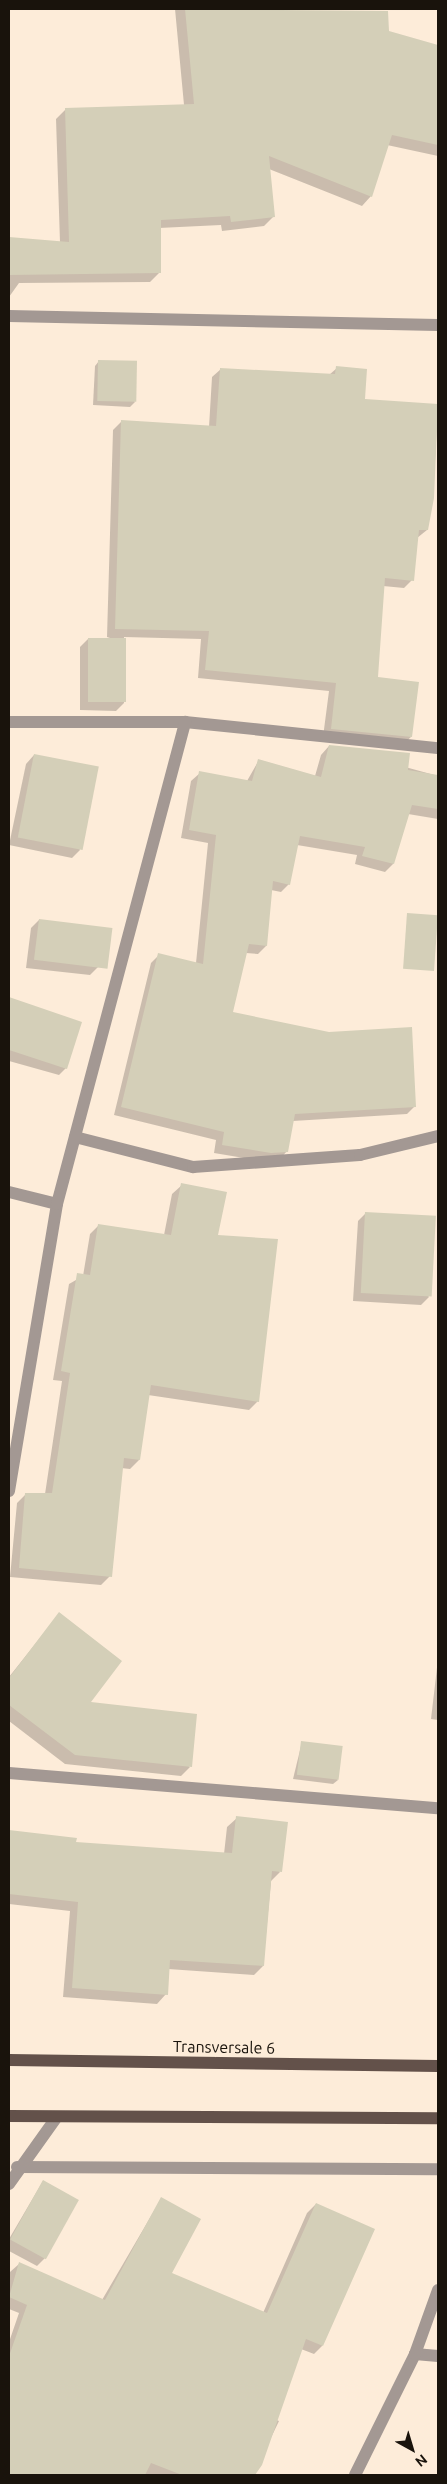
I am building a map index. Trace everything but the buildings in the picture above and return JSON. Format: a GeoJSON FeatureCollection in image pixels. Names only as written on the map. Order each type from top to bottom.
{"type":"FeatureCollection","features":[{"type":"Feature","properties":{"kind":"main road","name":"Transversale 6"},"geometry":{"type":"LineString","coordinates":[[9,2060],[438,2066]]}},
{"type":"Feature","properties":{"kind":"main road"},"geometry":{"type":"LineString","coordinates":[[9,2116],[56,2118],[438,2118]]}},
{"type":"Feature","properties":{"kind":"street"},"geometry":{"type":"LineString","coordinates":[[9,316],[438,324]]}},
{"type":"Feature","properties":{"kind":"street"},"geometry":{"type":"LineString","coordinates":[[9,722],[185,722],[438,748]]}},
{"type":"Feature","properties":{"kind":"street"},"geometry":{"type":"LineString","coordinates":[[9,1491],[57,1204],[185,722]]}},
{"type":"Feature","properties":{"kind":"street"},"geometry":{"type":"LineString","coordinates":[[75,1137],[192,1167],[360,1155],[438,1136]]}},
{"type":"Feature","properties":{"kind":"street"},"geometry":{"type":"LineString","coordinates":[[9,1192],[57,1204]]}},
{"type":"Feature","properties":{"kind":"street"},"geometry":{"type":"LineString","coordinates":[[9,1773],[438,1808]]}},
{"type":"Feature","properties":{"kind":"street"},"geometry":{"type":"LineString","coordinates":[[9,2184],[17,2167],[56,2118]]}},
{"type":"Feature","properties":{"kind":"street"},"geometry":{"type":"LineString","coordinates":[[17,2167],[438,2169]]}},
{"type":"Feature","properties":{"kind":"street"},"geometry":{"type":"LineString","coordinates":[[355,2475],[415,2354],[438,2290]]}},
{"type":"Feature","properties":{"kind":"street"},"geometry":{"type":"LineString","coordinates":[[415,2354],[438,2356]]}}]}
